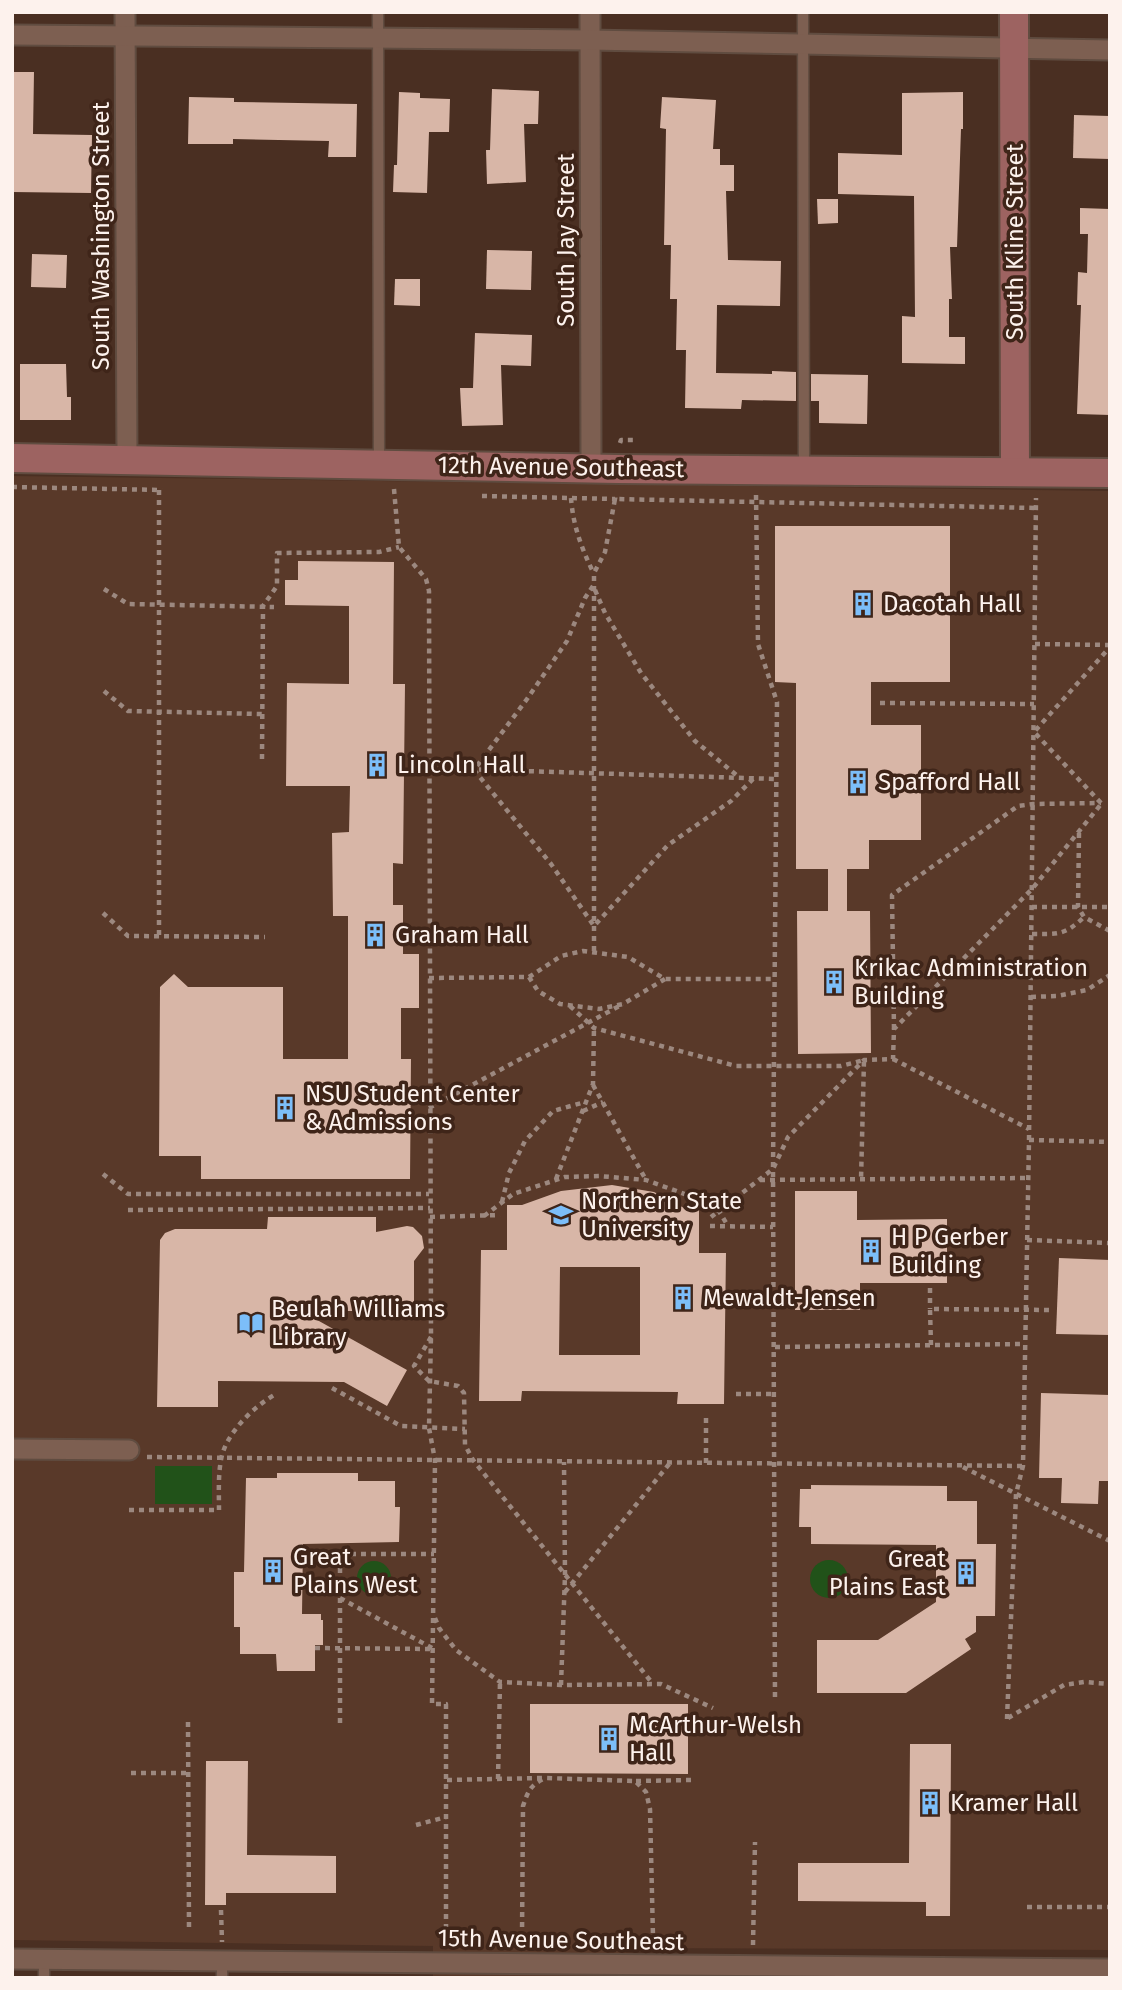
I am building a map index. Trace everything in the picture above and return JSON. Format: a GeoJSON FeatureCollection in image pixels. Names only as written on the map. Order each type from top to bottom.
{"type":"FeatureCollection","features":[{"type":"Feature","properties":{"kind":"street","name":"South Washington Street"},"geometry":{"type":"LineString","coordinates":[[125,12],[127,459]]}},
{"type":"Feature","properties":{"kind":"street","name":"South Jay Street"},"geometry":{"type":"LineString","coordinates":[[590,12],[591,468]]}},
{"type":"Feature","properties":{"kind":"street","name":"South Kline Street"},"geometry":{"type":"LineString","coordinates":[[1014,12],[1028,472]]}},
{"type":"Feature","properties":{"kind":"street"},"geometry":{"type":"LineString","coordinates":[[12,35],[378,37],[1110,50]]}},
{"type":"Feature","properties":{"kind":"street","name":"12th Avenue Southeast"},"geometry":{"type":"LineString","coordinates":[[12,458],[1110,473]]}},
{"type":"Feature","properties":{"kind":"street"},"geometry":{"type":"LineString","coordinates":[[12,1449],[135,1453]]}},
{"type":"Feature","properties":{"kind":"street","name":"15th Avenue Southeast"},"geometry":{"type":"LineString","coordinates":[[12,1959],[44,1968],[419,1970],[447,1963],[629,1971],[754,1966],[958,1973],[1110,1969]]}},
{"type":"Feature","properties":{"kind":"lane"},"geometry":{"type":"LineString","coordinates":[[378,12],[386,465]]}},
{"type":"Feature","properties":{"kind":"lane"},"geometry":{"type":"LineString","coordinates":[[803,12],[804,470]]}},
{"type":"Feature","properties":{"kind":"path"},"geometry":{"type":"LineString","coordinates":[[386,465],[399,547],[426,579],[429,591],[429,1428],[435,1460],[432,1704],[446,1704],[447,1963]]}},
{"type":"Feature","properties":{"kind":"path"},"geometry":{"type":"LineString","coordinates":[[755,470],[758,644],[778,702],[773,1169],[775,1702]]}},
{"type":"Feature","properties":{"kind":"path"},"geometry":{"type":"LineString","coordinates":[[1028,472],[1036,498],[1030,1140],[1023,1466],[1016,1494],[1007,1719],[1064,1685],[1084,1682],[1110,1684]]}},
{"type":"Feature","properties":{"kind":"path"},"geometry":{"type":"LineString","coordinates":[[159,490],[159,936]]}},
{"type":"Feature","properties":{"kind":"path"},"geometry":{"type":"LineString","coordinates":[[571,498],[572,517],[580,546],[594,573],[594,951]]}},
{"type":"Feature","properties":{"kind":"path"},"geometry":{"type":"LineString","coordinates":[[594,573],[605,552],[615,499],[1036,508]]}},
{"type":"Feature","properties":{"kind":"path"},"geometry":{"type":"LineString","coordinates":[[262,760],[263,606],[277,586],[277,553],[379,552],[399,547]]}},
{"type":"Feature","properties":{"kind":"path"},"geometry":{"type":"LineString","coordinates":[[474,770],[567,641],[585,598],[594,586]]}},
{"type":"Feature","properties":{"kind":"path"},"geometry":{"type":"LineString","coordinates":[[594,586],[606,613],[641,673],[695,741],[740,778]]}},
{"type":"Feature","properties":{"kind":"path"},"geometry":{"type":"LineString","coordinates":[[104,589],[128,604],[274,607]]}},
{"type":"Feature","properties":{"kind":"path"},"geometry":{"type":"LineString","coordinates":[[1034,644],[1110,646]]}},
{"type":"Feature","properties":{"kind":"path"},"geometry":{"type":"LineString","coordinates":[[1034,732],[1110,646]]}},
{"type":"Feature","properties":{"kind":"path"},"geometry":{"type":"LineString","coordinates":[[104,691],[128,711],[262,714]]}},
{"type":"Feature","properties":{"kind":"path"},"geometry":{"type":"LineString","coordinates":[[880,703],[1034,704]]}},
{"type":"Feature","properties":{"kind":"path"},"geometry":{"type":"LineString","coordinates":[[1034,732],[1102,803]]}},
{"type":"Feature","properties":{"kind":"path"},"geometry":{"type":"LineString","coordinates":[[429,768],[776,779]]}},
{"type":"Feature","properties":{"kind":"path"},"geometry":{"type":"LineString","coordinates":[[474,770],[551,864],[594,926]]}},
{"type":"Feature","properties":{"kind":"path"},"geometry":{"type":"LineString","coordinates":[[594,926],[668,845],[731,801],[754,779]]}},
{"type":"Feature","properties":{"kind":"path"},"geometry":{"type":"LineString","coordinates":[[893,1059],[892,895],[1018,806],[1102,803]]}},
{"type":"Feature","properties":{"kind":"path"},"geometry":{"type":"LineString","coordinates":[[894,1029],[1032,889],[1102,803]]}},
{"type":"Feature","properties":{"kind":"path"},"geometry":{"type":"LineString","coordinates":[[1079,832],[1078,907],[1084,917],[1110,931]]}},
{"type":"Feature","properties":{"kind":"path"},"geometry":{"type":"LineString","coordinates":[[1032,907],[1110,907]]}},
{"type":"Feature","properties":{"kind":"path"},"geometry":{"type":"LineString","coordinates":[[103,913],[128,936],[265,937]]}},
{"type":"Feature","properties":{"kind":"path"},"geometry":{"type":"LineString","coordinates":[[1032,934],[1059,934],[1071,930],[1084,917]]}},
{"type":"Feature","properties":{"kind":"path"},"geometry":{"type":"LineString","coordinates":[[429,978],[529,977],[561,956],[594,951],[628,957],[665,979],[774,979]]}},
{"type":"Feature","properties":{"kind":"path"},"geometry":{"type":"LineString","coordinates":[[1031,997],[1057,996],[1087,990],[1110,975]]}},
{"type":"Feature","properties":{"kind":"path"},"geometry":{"type":"LineString","coordinates":[[529,977],[538,991],[560,1004],[599,1009],[623,1004]]}},
{"type":"Feature","properties":{"kind":"path"},"geometry":{"type":"LineString","coordinates":[[429,1108],[665,979]]}},
{"type":"Feature","properties":{"kind":"path"},"geometry":{"type":"LineString","coordinates":[[570,1006],[594,1028],[736,1066],[841,1066],[864,1060],[893,1059],[1030,1130]]}},
{"type":"Feature","properties":{"kind":"path"},"geometry":{"type":"LineString","coordinates":[[555,1180],[593,1084],[594,1020]]}},
{"type":"Feature","properties":{"kind":"path"},"geometry":{"type":"LineString","coordinates":[[711,1217],[773,1169],[788,1137],[864,1060]]}},
{"type":"Feature","properties":{"kind":"path"},"geometry":{"type":"LineString","coordinates":[[861,1180],[864,1060]]}},
{"type":"Feature","properties":{"kind":"path"},"geometry":{"type":"LineString","coordinates":[[593,1084],[646,1180]]}},
{"type":"Feature","properties":{"kind":"path"},"geometry":{"type":"LineString","coordinates":[[502,1203],[509,1173],[525,1142],[553,1111],[585,1102]]}},
{"type":"Feature","properties":{"kind":"path"},"geometry":{"type":"LineString","coordinates":[[582,1111],[603,1102]]}},
{"type":"Feature","properties":{"kind":"path"},"geometry":{"type":"LineString","coordinates":[[1030,1140],[1110,1142]]}},
{"type":"Feature","properties":{"kind":"path"},"geometry":{"type":"LineString","coordinates":[[103,1174],[128,1194],[429,1195]]}},
{"type":"Feature","properties":{"kind":"path"},"geometry":{"type":"LineString","coordinates":[[484,1216],[513,1194],[565,1177],[599,1175],[646,1180],[690,1196],[719,1211],[728,1226]]}},
{"type":"Feature","properties":{"kind":"path"},"geometry":{"type":"LineString","coordinates":[[758,1180],[1029,1178]]}},
{"type":"Feature","properties":{"kind":"path"},"geometry":{"type":"LineString","coordinates":[[128,1210],[430,1208]]}},
{"type":"Feature","properties":{"kind":"path"},"geometry":{"type":"LineString","coordinates":[[430,1217],[500,1215]]}},
{"type":"Feature","properties":{"kind":"path"},"geometry":{"type":"LineString","coordinates":[[710,1226],[773,1227]]}},
{"type":"Feature","properties":{"kind":"path"},"geometry":{"type":"LineString","coordinates":[[1027,1240],[1110,1242]]}},
{"type":"Feature","properties":{"kind":"path"},"geometry":{"type":"LineString","coordinates":[[930,1288],[931,1345]]}},
{"type":"Feature","properties":{"kind":"path"},"geometry":{"type":"LineString","coordinates":[[930,1309],[1054,1310]]}},
{"type":"Feature","properties":{"kind":"path"},"geometry":{"type":"LineString","coordinates":[[431,1336],[414,1366],[429,1381],[458,1386],[464,1394],[465,1445],[473,1460],[653,1684]]}},
{"type":"Feature","properties":{"kind":"path"},"geometry":{"type":"LineString","coordinates":[[775,1347],[1025,1344]]}},
{"type":"Feature","properties":{"kind":"path"},"geometry":{"type":"LineString","coordinates":[[331,1388],[401,1426],[465,1429]]}},
{"type":"Feature","properties":{"kind":"path"},"geometry":{"type":"LineString","coordinates":[[129,1510],[219,1510],[221,1458],[229,1440],[244,1421],[276,1394]]}},
{"type":"Feature","properties":{"kind":"path"},"geometry":{"type":"LineString","coordinates":[[736,1394],[775,1394]]}},
{"type":"Feature","properties":{"kind":"path"},"geometry":{"type":"LineString","coordinates":[[706,1414],[706,1463]]}},
{"type":"Feature","properties":{"kind":"path"},"geometry":{"type":"LineString","coordinates":[[135,1453],[221,1458],[1023,1466]]}},
{"type":"Feature","properties":{"kind":"path"},"geometry":{"type":"LineString","coordinates":[[561,1685],[565,1593],[564,1461]]}},
{"type":"Feature","properties":{"kind":"path"},"geometry":{"type":"LineString","coordinates":[[565,1593],[671,1462]]}},
{"type":"Feature","properties":{"kind":"path"},"geometry":{"type":"LineString","coordinates":[[962,1467],[1110,1541]]}},
{"type":"Feature","properties":{"kind":"path"},"geometry":{"type":"LineString","coordinates":[[340,1723],[340,1554],[434,1554]]}},
{"type":"Feature","properties":{"kind":"path"},"geometry":{"type":"LineString","coordinates":[[340,1598],[433,1649]]}},
{"type":"Feature","properties":{"kind":"path"},"geometry":{"type":"LineString","coordinates":[[433,1614],[439,1628],[456,1650],[500,1682],[561,1685],[661,1684],[713,1708]]}},
{"type":"Feature","properties":{"kind":"path"},"geometry":{"type":"LineString","coordinates":[[315,1648],[433,1649]]}},
{"type":"Feature","properties":{"kind":"path"},"geometry":{"type":"LineString","coordinates":[[498,1779],[500,1682]]}},
{"type":"Feature","properties":{"kind":"path"},"geometry":{"type":"LineString","coordinates":[[188,1722],[189,1928]]}},
{"type":"Feature","properties":{"kind":"path"},"geometry":{"type":"LineString","coordinates":[[131,1773],[187,1773]]}},
{"type":"Feature","properties":{"kind":"path"},"geometry":{"type":"LineString","coordinates":[[522,1937],[523,1806],[534,1783],[546,1778]]}},
{"type":"Feature","properties":{"kind":"path"},"geometry":{"type":"LineString","coordinates":[[447,1780],[692,1780]]}},
{"type":"Feature","properties":{"kind":"path"},"geometry":{"type":"LineString","coordinates":[[635,1781],[646,1792],[650,1809],[653,1937]]}},
{"type":"Feature","properties":{"kind":"path"},"geometry":{"type":"LineString","coordinates":[[416,1825],[446,1817]]}},
{"type":"Feature","properties":{"kind":"path"},"geometry":{"type":"LineString","coordinates":[[754,1966],[755,1842]]}},
{"type":"Feature","properties":{"kind":"path"},"geometry":{"type":"LineString","coordinates":[[1027,1907],[1110,1906]]}},
{"type":"Feature","properties":{"kind":"path"},"geometry":{"type":"LineString","coordinates":[[221,1910],[222,1969]]}},
{"type":"Feature","properties":{"kind":"shaded area","name":"Northern State University"},"geometry":{"type":"Polygon","coordinates":[[[12,476],[1110,491],[1110,1950],[631,1948],[630,1978],[433,1978],[433,1946],[12,1940],[12,476]]]}},
{"type":"Feature","properties":{"kind":"green space"},"geometry":{"type":"Polygon","coordinates":[[[155,1466],[212,1466],[212,1504],[155,1504],[155,1466]]]}},
{"type":"Feature","properties":{"kind":"green space"},"geometry":{"type":"Polygon","coordinates":[[[829,1560],[842,1566],[848,1579],[842,1592],[829,1598],[816,1592],[810,1579],[816,1566],[829,1560]]]}},
{"type":"Feature","properties":{"kind":"green space"},"geometry":{"type":"Polygon","coordinates":[[[374,1561],[386,1566],[391,1578],[386,1590],[374,1595],[362,1590],[357,1578],[362,1566],[374,1561]]]}},
{"type":"Feature","properties":{"kind":"building"},"geometry":{"type":"Polygon","coordinates":[[[12,72],[34,72],[33,134],[92,135],[91,193],[12,192],[12,72]]]}},
{"type":"Feature","properties":{"kind":"building"},"geometry":{"type":"Polygon","coordinates":[[[492,89],[539,91],[538,124],[524,124],[526,182],[487,184],[486,150],[490,150],[492,89]]]}},
{"type":"Feature","properties":{"kind":"building"},"geometry":{"type":"Polygon","coordinates":[[[399,92],[420,93],[420,98],[450,99],[449,132],[429,132],[427,193],[393,192],[394,165],[397,165],[399,92]]]}},
{"type":"Feature","properties":{"kind":"building"},"geometry":{"type":"Polygon","coordinates":[[[963,92],[957,247],[950,247],[952,299],[949,299],[949,337],[965,337],[965,364],[902,363],[902,316],[915,317],[914,196],[838,194],[838,153],[902,155],[902,93],[963,92]]]}},
{"type":"Feature","properties":{"kind":"building"},"geometry":{"type":"Polygon","coordinates":[[[189,97],[234,98],[234,102],[357,104],[356,157],[328,157],[329,141],[233,139],[233,144],[188,144],[189,97]]]}},
{"type":"Feature","properties":{"kind":"building"},"geometry":{"type":"Polygon","coordinates":[[[662,97],[716,100],[713,149],[720,149],[720,165],[734,165],[734,191],[726,191],[728,260],[781,261],[780,306],[717,305],[716,373],[796,372],[796,401],[742,400],[741,409],[685,408],[686,350],[676,350],[677,299],[670,299],[671,245],[664,245],[666,129],[660,128],[662,97]]]}},
{"type":"Feature","properties":{"kind":"building"},"geometry":{"type":"Polygon","coordinates":[[[1074,115],[1110,116],[1110,159],[1073,158],[1074,115]]]}},
{"type":"Feature","properties":{"kind":"building"},"geometry":{"type":"Polygon","coordinates":[[[817,199],[838,199],[838,223],[818,224],[817,199]]]}},
{"type":"Feature","properties":{"kind":"building"},"geometry":{"type":"Polygon","coordinates":[[[1080,208],[1110,209],[1110,415],[1077,414],[1081,305],[1077,305],[1078,272],[1087,273],[1088,234],[1080,234],[1080,208]]]}},
{"type":"Feature","properties":{"kind":"building"},"geometry":{"type":"Polygon","coordinates":[[[487,250],[532,251],[531,290],[486,289],[487,250]]]}},
{"type":"Feature","properties":{"kind":"building"},"geometry":{"type":"Polygon","coordinates":[[[32,254],[67,255],[66,288],[31,287],[32,254]]]}},
{"type":"Feature","properties":{"kind":"building"},"geometry":{"type":"Polygon","coordinates":[[[395,279],[420,279],[420,306],[394,305],[395,279]]]}},
{"type":"Feature","properties":{"kind":"building"},"geometry":{"type":"Polygon","coordinates":[[[475,333],[532,335],[531,366],[501,365],[503,425],[462,426],[460,388],[473,388],[475,333]]]}},
{"type":"Feature","properties":{"kind":"building"},"geometry":{"type":"Polygon","coordinates":[[[20,364],[66,364],[71,420],[20,420],[20,364]]]}},
{"type":"Feature","properties":{"kind":"building"},"geometry":{"type":"Polygon","coordinates":[[[811,374],[868,375],[867,424],[819,423],[819,401],[811,401],[811,374]]]}},
{"type":"Feature","properties":{"kind":"building"},"geometry":{"type":"Polygon","coordinates":[[[775,526],[950,526],[950,682],[871,682],[871,725],[921,725],[921,840],[869,840],[869,869],[847,869],[847,911],[870,911],[871,1053],[798,1054],[797,911],[828,911],[828,869],[796,869],[796,683],[775,682],[775,526]]]}},
{"type":"Feature","properties":{"kind":"building"},"geometry":{"type":"Polygon","coordinates":[[[298,561],[394,562],[393,684],[405,684],[403,864],[393,863],[393,905],[403,905],[403,954],[419,954],[419,1008],[401,1008],[401,1059],[411,1059],[410,1179],[201,1179],[201,1156],[159,1156],[160,987],[174,974],[188,987],[283,987],[283,1059],[348,1059],[348,916],[333,916],[332,833],[349,832],[350,786],[286,786],[287,683],[349,684],[349,606],[285,605],[285,580],[298,580],[298,561]]]}},
{"type":"Feature","properties":{"kind":"building","name":"Mewaldt-Jensen"},"geometry":{"type":"Polygon","coordinates":[[[612,1185],[654,1192],[684,1208],[699,1208],[699,1253],[726,1253],[724,1404],[677,1404],[678,1392],[522,1391],[521,1401],[479,1401],[481,1250],[507,1250],[507,1205],[522,1205],[561,1191],[612,1185]],[[560,1267],[559,1355],[640,1355],[640,1267],[560,1267]]]}},
{"type":"Feature","properties":{"kind":"building","name":"H P Gerber Building"},"geometry":{"type":"Polygon","coordinates":[[[795,1191],[857,1191],[857,1220],[947,1219],[947,1283],[860,1283],[860,1310],[795,1310],[795,1191]]]}},
{"type":"Feature","properties":{"kind":"building","name":"Beulah Williams Library"},"geometry":{"type":"Polygon","coordinates":[[[268,1217],[376,1217],[376,1232],[407,1226],[413,1227],[422,1236],[424,1248],[414,1261],[414,1311],[301,1311],[407,1370],[387,1406],[344,1382],[218,1381],[218,1407],[157,1407],[160,1240],[165,1233],[175,1229],[267,1229],[268,1217]]]}},
{"type":"Feature","properties":{"kind":"building"},"geometry":{"type":"Polygon","coordinates":[[[1059,1258],[1110,1260],[1110,1335],[1056,1334],[1059,1258]]]}},
{"type":"Feature","properties":{"kind":"building"},"geometry":{"type":"Polygon","coordinates":[[[1041,1393],[1110,1395],[1109,1481],[1099,1481],[1098,1504],[1061,1503],[1062,1478],[1039,1478],[1041,1393]]]}},
{"type":"Feature","properties":{"kind":"building","name":"Great Plains West"},"geometry":{"type":"Polygon","coordinates":[[[277,1473],[358,1473],[358,1481],[395,1481],[395,1507],[400,1507],[399,1542],[303,1544],[302,1614],[321,1614],[323,1620],[323,1645],[315,1645],[315,1671],[277,1671],[276,1654],[240,1654],[240,1627],[234,1627],[234,1572],[244,1572],[246,1478],[277,1478],[277,1473]]]}},
{"type":"Feature","properties":{"kind":"building","name":"Great Plains East"},"geometry":{"type":"Polygon","coordinates":[[[811,1485],[947,1486],[947,1501],[977,1501],[977,1544],[996,1544],[995,1616],[976,1616],[976,1632],[965,1639],[971,1649],[906,1693],[817,1693],[817,1640],[878,1640],[936,1602],[936,1545],[811,1544],[811,1527],[799,1527],[800,1489],[811,1489],[811,1485]]]}},
{"type":"Feature","properties":{"kind":"building","name":"McArthur-Welsh Hall"},"geometry":{"type":"Polygon","coordinates":[[[530,1704],[688,1704],[688,1774],[530,1773],[530,1704]]]}},
{"type":"Feature","properties":{"kind":"building","name":"Kramer Hall"},"geometry":{"type":"Polygon","coordinates":[[[910,1744],[951,1744],[950,1916],[926,1916],[926,1902],[798,1901],[798,1863],[909,1863],[910,1744]]]}},
{"type":"Feature","properties":{"kind":"building"},"geometry":{"type":"Polygon","coordinates":[[[206,1761],[248,1761],[247,1855],[336,1856],[336,1893],[226,1893],[226,1905],[205,1905],[206,1761]]]}},
{"type":"Feature","properties":{"kind":"place","name":"Dacotah Hall"},"geometry":{"type":"Point","coordinates":[863,604]}},
{"type":"Feature","properties":{"kind":"place","name":"Lincoln Hall"},"geometry":{"type":"Point","coordinates":[377,765]}},
{"type":"Feature","properties":{"kind":"place","name":"Spafford Hall"},"geometry":{"type":"Point","coordinates":[858,782]}},
{"type":"Feature","properties":{"kind":"place","name":"Graham Hall"},"geometry":{"type":"Point","coordinates":[375,935]}},
{"type":"Feature","properties":{"kind":"place","name":"Krikac Administration Building"},"geometry":{"type":"Point","coordinates":[834,982]}},
{"type":"Feature","properties":{"kind":"place","name":"NSU Student Center & Admissions"},"geometry":{"type":"Point","coordinates":[285,1108]}},
{"type":"Feature","properties":{"kind":"place","name":"Northern State University"},"geometry":{"type":"Point","coordinates":[561,1215]}},
{"type":"Feature","properties":{"kind":"place","name":"H P Gerber Building"},"geometry":{"type":"Point","coordinates":[871,1251]}},
{"type":"Feature","properties":{"kind":"place","name":"Mewaldt-Jensen"},"geometry":{"type":"Point","coordinates":[683,1298]}},
{"type":"Feature","properties":{"kind":"place","name":"Beulah Williams Library"},"geometry":{"type":"Point","coordinates":[251,1323]}},
{"type":"Feature","properties":{"kind":"place","name":"Great Plains West"},"geometry":{"type":"Point","coordinates":[273,1571]}},
{"type":"Feature","properties":{"kind":"place","name":"Great Plains East"},"geometry":{"type":"Point","coordinates":[966,1573]}},
{"type":"Feature","properties":{"kind":"place","name":"McArthur-Welsh Hall"},"geometry":{"type":"Point","coordinates":[609,1739]}},
{"type":"Feature","properties":{"kind":"place","name":"Kramer Hall"},"geometry":{"type":"Point","coordinates":[930,1803]}}]}
